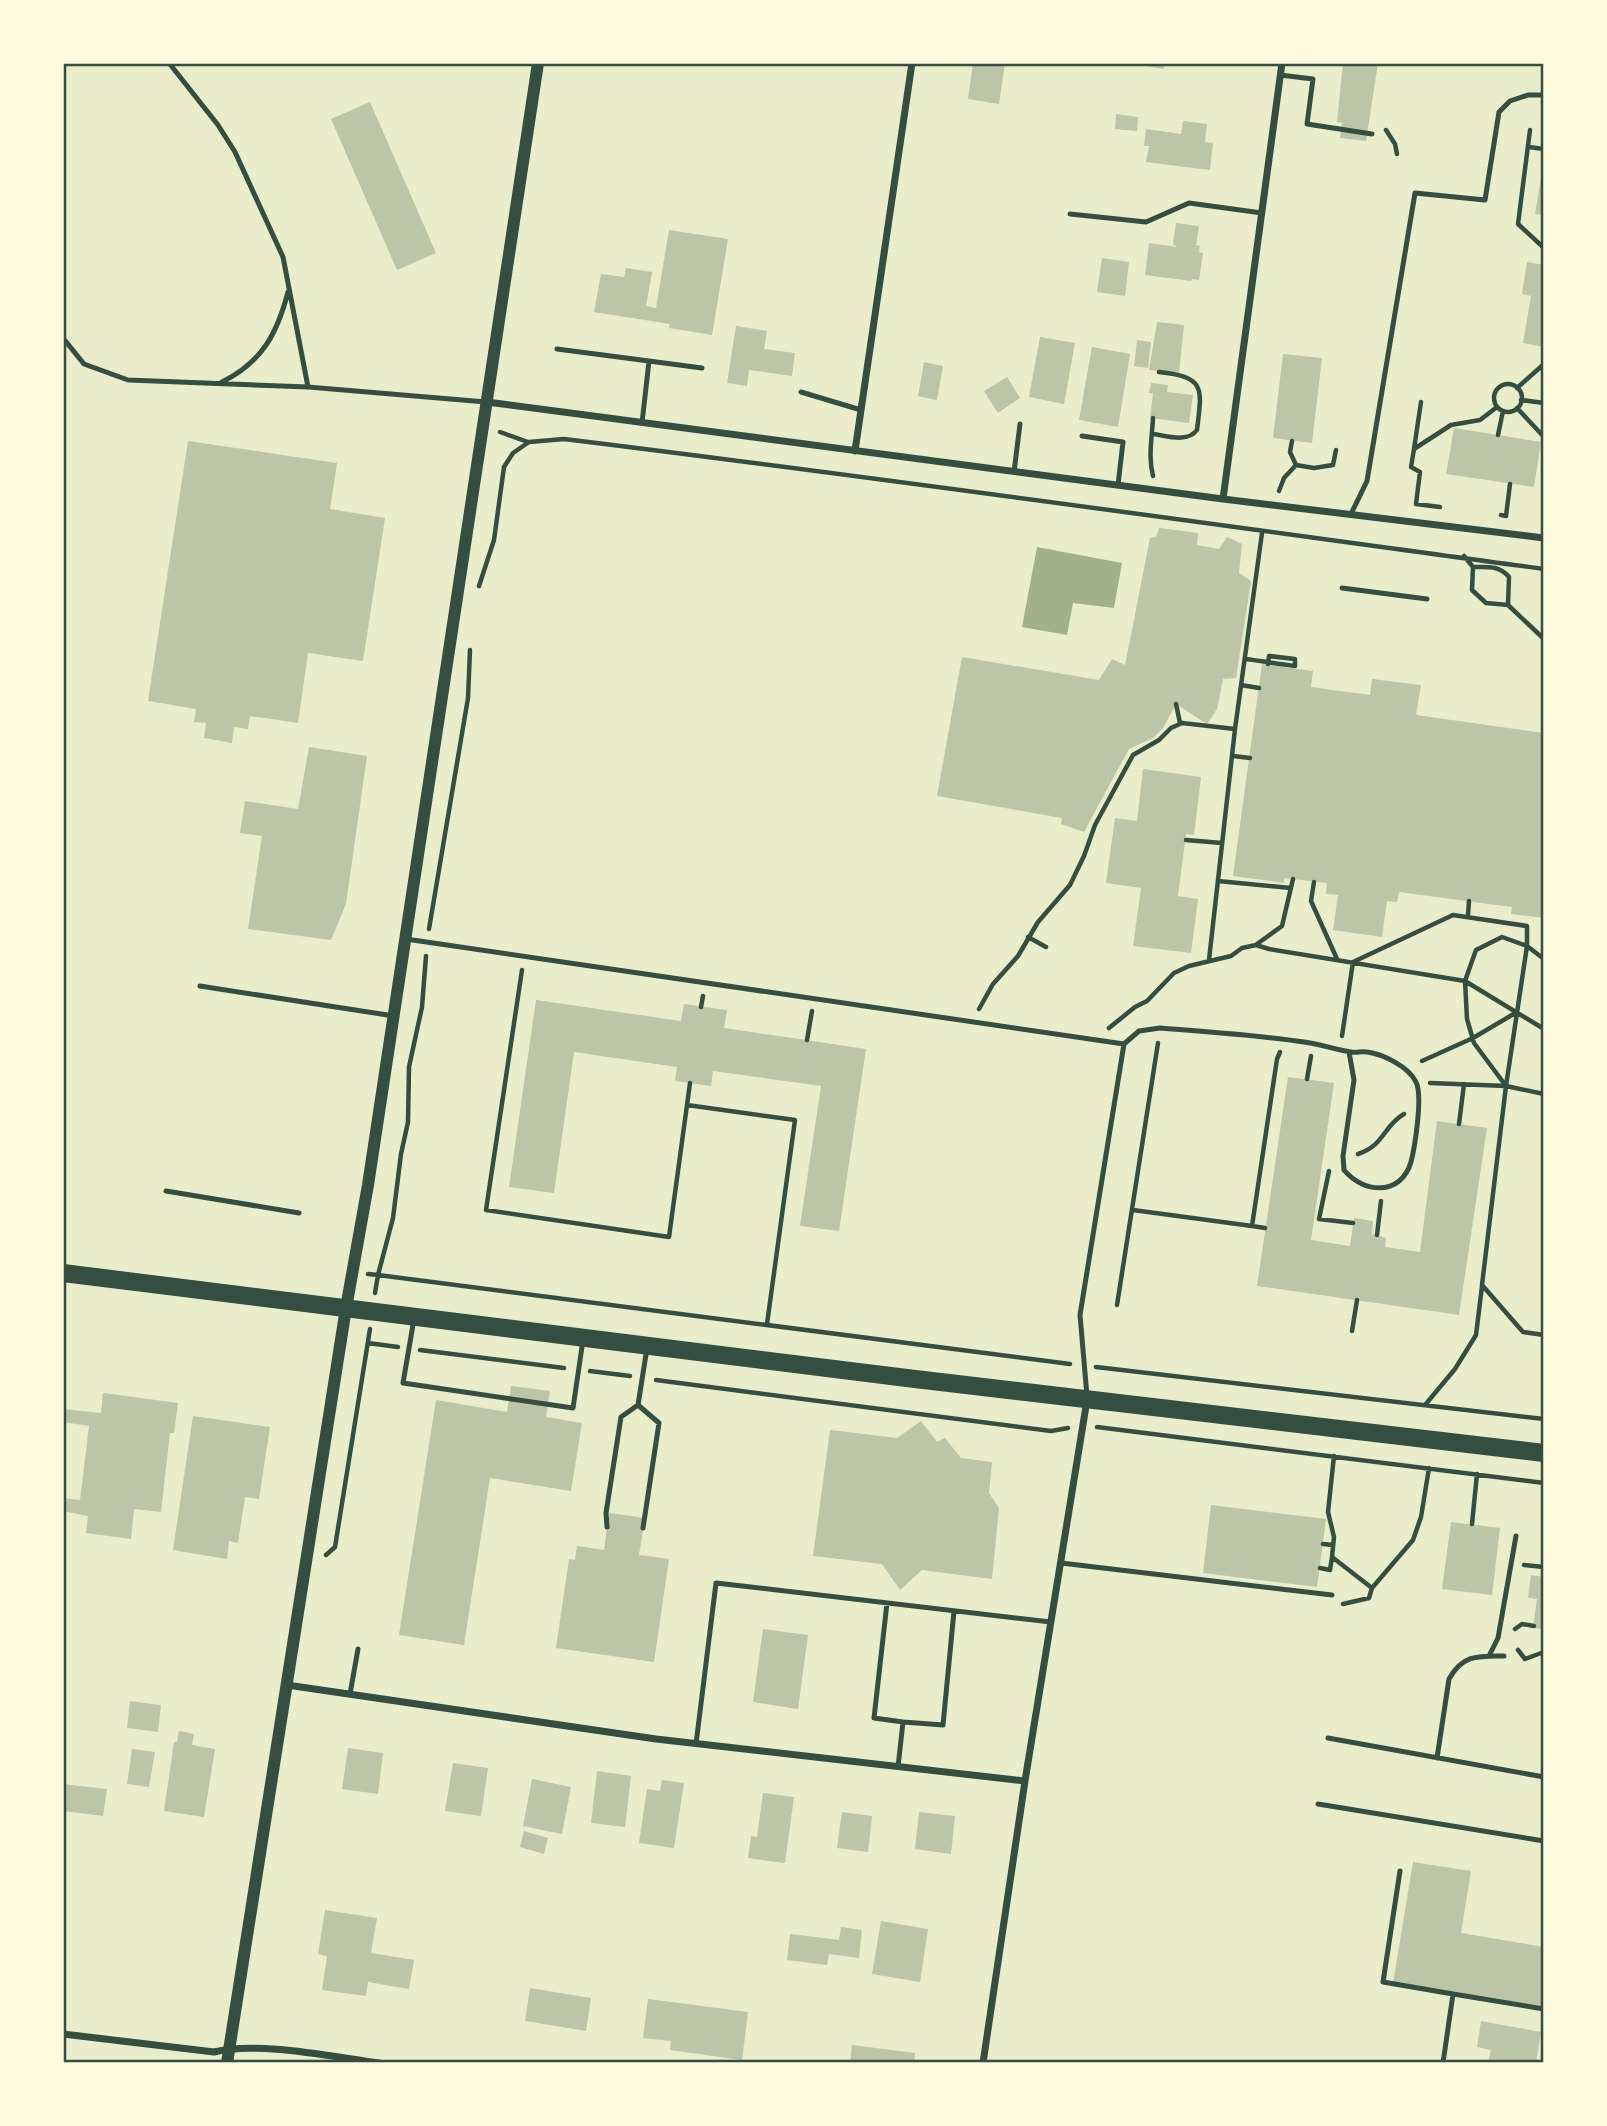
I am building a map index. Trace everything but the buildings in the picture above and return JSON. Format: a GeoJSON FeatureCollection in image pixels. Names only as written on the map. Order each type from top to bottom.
{"type":"FeatureCollection","features":[{"type":"Feature","properties":{"kind":"main road"},"geometry":{"type":"LineString","coordinates":[[63,1273],[1544,1453]]}},
{"type":"Feature","properties":{"kind":"street"},"geometry":{"type":"LineString","coordinates":[[227,2063],[406,939],[538,63]]}},
{"type":"Feature","properties":{"kind":"street"},"geometry":{"type":"LineString","coordinates":[[855,451],[912,63]]}},
{"type":"Feature","properties":{"kind":"street"},"geometry":{"type":"LineString","coordinates":[[1223,499],[1282,63]]}},
{"type":"Feature","properties":{"kind":"street"},"geometry":{"type":"LineString","coordinates":[[486,402],[1223,499],[1544,538]]}},
{"type":"Feature","properties":{"kind":"street"},"geometry":{"type":"LineString","coordinates":[[983,2063],[1025,1781],[1087,1399]]}},
{"type":"Feature","properties":{"kind":"street"},"geometry":{"type":"LineString","coordinates":[[287,1685],[696,1744],[1025,1781]]}},
{"type":"Feature","properties":{"kind":"street"},"geometry":{"type":"LineString","coordinates":[[63,2034],[214,2052],[230,2048],[264,2048],[379,2063]]}},
{"type":"Feature","properties":{"kind":"lane"},"geometry":{"type":"LineString","coordinates":[[169,63],[218,124],[235,152],[283,257],[307,387]]}},
{"type":"Feature","properties":{"kind":"lane"},"geometry":{"type":"LineString","coordinates":[[1280,75],[1313,79],[1307,124],[1371,134]]}},
{"type":"Feature","properties":{"kind":"lane"},"geometry":{"type":"LineString","coordinates":[[1351,514],[1367,481],[1415,193],[1485,200],[1499,112],[1510,101],[1528,95],[1544,95]]}},
{"type":"Feature","properties":{"kind":"lane"},"geometry":{"type":"LineString","coordinates":[[1070,214],[1146,222],[1189,203],[1262,213]]}},
{"type":"Feature","properties":{"kind":"lane"},"geometry":{"type":"LineString","coordinates":[[219,383],[237,374],[250,363],[274,335],[282,317],[289,288]]}},
{"type":"Feature","properties":{"kind":"lane"},"geometry":{"type":"LineString","coordinates":[[63,338],[83,364],[128,380],[307,387],[486,402]]}},
{"type":"Feature","properties":{"kind":"lane"},"geometry":{"type":"LineString","coordinates":[[557,349],[702,368]]}},
{"type":"Feature","properties":{"kind":"lane"},"geometry":{"type":"LineString","coordinates":[[642,423],[649,361]]}},
{"type":"Feature","properties":{"kind":"lane"},"geometry":{"type":"LineString","coordinates":[[801,392],[861,411]]}},
{"type":"Feature","properties":{"kind":"lane"},"geometry":{"type":"LineString","coordinates":[[1014,472],[1020,424]]}},
{"type":"Feature","properties":{"kind":"lane"},"geometry":{"type":"LineString","coordinates":[[1082,436],[1123,442],[1118,485]]}},
{"type":"Feature","properties":{"kind":"lane"},"geometry":{"type":"LineString","coordinates":[[1342,589],[1427,599]]}},
{"type":"Feature","properties":{"kind":"lane"},"geometry":{"type":"LineString","coordinates":[[406,939],[1124,1044]]}},
{"type":"Feature","properties":{"kind":"lane"},"geometry":{"type":"LineString","coordinates":[[200,986],[394,1016]]}},
{"type":"Feature","properties":{"kind":"lane"},"geometry":{"type":"LineString","coordinates":[[1087,1399],[1080,1315],[1124,1044],[1139,1031],[1160,1028],[1304,1042],[1349,1052],[1367,1052],[1387,1059],[1416,1082],[1419,1093],[1412,1160],[1408,1171],[1389,1187],[1382,1189],[1359,1184],[1344,1170],[1343,1156],[1354,1080],[1349,1052]]}},
{"type":"Feature","properties":{"kind":"lane"},"geometry":{"type":"LineString","coordinates":[[166,1191],[299,1213]]}},
{"type":"Feature","properties":{"kind":"lane"},"geometry":{"type":"LineString","coordinates":[[414,1317],[403,1383],[573,1408],[583,1337]]}},
{"type":"Feature","properties":{"kind":"lane"},"geometry":{"type":"LineString","coordinates":[[607,1527],[606,1513],[621,1416],[638,1405],[648,1345]]}},
{"type":"Feature","properties":{"kind":"lane"},"geometry":{"type":"LineString","coordinates":[[638,1405],[659,1423],[647,1518],[643,1528]]}},
{"type":"Feature","properties":{"kind":"lane"},"geometry":{"type":"LineString","coordinates":[[1489,1656],[1498,1638],[1516,1536]]}},
{"type":"Feature","properties":{"kind":"lane"},"geometry":{"type":"LineString","coordinates":[[1061,1563],[1332,1595]]}},
{"type":"Feature","properties":{"kind":"lane"},"geometry":{"type":"LineString","coordinates":[[696,1744],[716,1583],[1051,1622]]}},
{"type":"Feature","properties":{"kind":"lane"},"geometry":{"type":"LineString","coordinates":[[887,1603],[874,1718],[903,1722],[943,1726],[954,1611]]}},
{"type":"Feature","properties":{"kind":"lane"},"geometry":{"type":"LineString","coordinates":[[350,1694],[358,1649]]}},
{"type":"Feature","properties":{"kind":"lane"},"geometry":{"type":"LineString","coordinates":[[1437,1758],[1449,1679],[1455,1669],[1474,1656],[1504,1656]]}},
{"type":"Feature","properties":{"kind":"lane"},"geometry":{"type":"LineString","coordinates":[[898,1767],[903,1722]]}},
{"type":"Feature","properties":{"kind":"lane"},"geometry":{"type":"LineString","coordinates":[[1328,1738],[1544,1777]]}},
{"type":"Feature","properties":{"kind":"lane"},"geometry":{"type":"LineString","coordinates":[[1318,1804],[1544,1841]]}},
{"type":"Feature","properties":{"kind":"lane"},"geometry":{"type":"LineString","coordinates":[[1399,1871],[1383,1982],[1544,2008]]}},
{"type":"Feature","properties":{"kind":"lane"},"geometry":{"type":"LineString","coordinates":[[1443,2063],[1453,1994]]}},
{"type":"Feature","properties":{"kind":"path"},"geometry":{"type":"LineString","coordinates":[[1531,130],[1518,224],[1543,246]]}},
{"type":"Feature","properties":{"kind":"path"},"geometry":{"type":"LineString","coordinates":[[1529,147],[1544,149]]}},
{"type":"Feature","properties":{"kind":"path"},"geometry":{"type":"LineString","coordinates":[[1517,388],[1544,364]]}},
{"type":"Feature","properties":{"kind":"path"},"geometry":{"type":"LineString","coordinates":[[1153,434],[1189,437],[1197,430],[1201,393],[1198,386],[1185,377],[1158,372]]}},
{"type":"Feature","properties":{"kind":"path"},"geometry":{"type":"LineString","coordinates":[[1517,388],[1505,384],[1498,388],[1494,396],[1497,407],[1503,411],[1517,408]]}},
{"type":"Feature","properties":{"kind":"path"},"geometry":{"type":"LineString","coordinates":[[1517,388],[1521,400],[1517,408]]}},
{"type":"Feature","properties":{"kind":"path"},"geometry":{"type":"LineString","coordinates":[[1521,400],[1544,403]]}},
{"type":"Feature","properties":{"kind":"path"},"geometry":{"type":"LineString","coordinates":[[1420,402],[1411,467],[1420,472],[1416,504],[1442,507]]}},
{"type":"Feature","properties":{"kind":"path"},"geometry":{"type":"LineString","coordinates":[[1414,449],[1451,425],[1480,420],[1497,407]]}},
{"type":"Feature","properties":{"kind":"path"},"geometry":{"type":"LineString","coordinates":[[1517,408],[1544,437]]}},
{"type":"Feature","properties":{"kind":"path"},"geometry":{"type":"LineString","coordinates":[[1498,435],[1503,411]]}},
{"type":"Feature","properties":{"kind":"path"},"geometry":{"type":"LineString","coordinates":[[1191,413],[1199,414]]}},
{"type":"Feature","properties":{"kind":"path"},"geometry":{"type":"LineString","coordinates":[[1153,418],[1149,461],[1153,479]]}},
{"type":"Feature","properties":{"kind":"path"},"geometry":{"type":"LineString","coordinates":[[477,592],[494,540],[504,467],[513,453],[529,442],[564,439],[799,468],[1262,532],[1464,556],[1544,569]]}},
{"type":"Feature","properties":{"kind":"path"},"geometry":{"type":"LineString","coordinates":[[1292,441],[1290,452],[1296,465]]}},
{"type":"Feature","properties":{"kind":"path"},"geometry":{"type":"LineString","coordinates":[[1296,465],[1314,468],[1334,465],[1336,450]]}},
{"type":"Feature","properties":{"kind":"path"},"geometry":{"type":"LineString","coordinates":[[1278,493],[1284,478],[1296,465]]}},
{"type":"Feature","properties":{"kind":"path"},"geometry":{"type":"LineString","coordinates":[[1493,514],[1506,516],[1510,484]]}},
{"type":"Feature","properties":{"kind":"path"},"geometry":{"type":"LineString","coordinates":[[1209,960],[1235,729],[1262,532]]}},
{"type":"Feature","properties":{"kind":"path"},"geometry":{"type":"LineString","coordinates":[[1464,556],[1473,567],[1472,590],[1486,603],[1508,606],[1544,639]]}},
{"type":"Feature","properties":{"kind":"path"},"geometry":{"type":"LineString","coordinates":[[1473,567],[1493,566],[1503,569],[1509,577],[1508,606]]}},
{"type":"Feature","properties":{"kind":"path"},"geometry":{"type":"LineString","coordinates":[[439,957],[426,955],[466,710],[470,643]]}},
{"type":"Feature","properties":{"kind":"path"},"geometry":{"type":"LineString","coordinates":[[1245,659],[1295,666],[1295,659],[1269,656],[1268,664]]}},
{"type":"Feature","properties":{"kind":"path"},"geometry":{"type":"LineString","coordinates":[[1241,685],[1259,688]]}},
{"type":"Feature","properties":{"kind":"path"},"geometry":{"type":"LineString","coordinates":[[1176,704],[1180,723]]}},
{"type":"Feature","properties":{"kind":"path"},"geometry":{"type":"LineString","coordinates":[[979,1010],[993,984],[1018,956],[1028,937],[1070,885],[1095,825],[1133,755],[1159,740],[1180,723],[1235,729]]}},
{"type":"Feature","properties":{"kind":"path"},"geometry":{"type":"LineString","coordinates":[[1233,756],[1250,758]]}},
{"type":"Feature","properties":{"kind":"path"},"geometry":{"type":"LineString","coordinates":[[1185,839],[1223,843]]}},
{"type":"Feature","properties":{"kind":"path"},"geometry":{"type":"LineString","coordinates":[[1108,1029],[1135,1007],[1147,1001],[1174,973],[1209,960],[1231,956],[1242,948],[1256,945],[1282,926],[1293,879]]}},
{"type":"Feature","properties":{"kind":"path"},"geometry":{"type":"LineString","coordinates":[[1218,881],[1291,888]]}},
{"type":"Feature","properties":{"kind":"path"},"geometry":{"type":"LineString","coordinates":[[1314,882],[1311,901],[1337,959]]}},
{"type":"Feature","properties":{"kind":"path"},"geometry":{"type":"LineString","coordinates":[[1468,915],[1469,901]]}},
{"type":"Feature","properties":{"kind":"path"},"geometry":{"type":"LineString","coordinates":[[1353,962],[1453,915],[1468,915],[1527,926],[1527,946],[1506,1086],[1476,1335],[1455,1368],[1425,1405]]}},
{"type":"Feature","properties":{"kind":"path"},"geometry":{"type":"LineString","coordinates":[[1028,937],[1046,947]]}},
{"type":"Feature","properties":{"kind":"path"},"geometry":{"type":"LineString","coordinates":[[1506,1086],[1473,1038],[1467,1019],[1465,981],[1476,950],[1502,937],[1527,946],[1544,959]]}},
{"type":"Feature","properties":{"kind":"path"},"geometry":{"type":"LineString","coordinates":[[1256,945],[1465,981],[1544,1029]]}},
{"type":"Feature","properties":{"kind":"path"},"geometry":{"type":"LineString","coordinates":[[1299,1051],[1326,1056],[1340,1048],[1353,962]]}},
{"type":"Feature","properties":{"kind":"path"},"geometry":{"type":"LineString","coordinates":[[511,967],[535,971]]}},
{"type":"Feature","properties":{"kind":"path"},"geometry":{"type":"LineString","coordinates":[[522,969],[486,1210],[669,1237],[691,1083]]}},
{"type":"Feature","properties":{"kind":"path"},"geometry":{"type":"LineString","coordinates":[[690,993],[716,997]]}},
{"type":"Feature","properties":{"kind":"path"},"geometry":{"type":"LineString","coordinates":[[701,1007],[703,995]]}},
{"type":"Feature","properties":{"kind":"path"},"geometry":{"type":"LineString","coordinates":[[1117,1305],[1160,1028],[1147,1001]]}},
{"type":"Feature","properties":{"kind":"path"},"geometry":{"type":"LineString","coordinates":[[807,1040],[811,1011],[825,1013]]}},
{"type":"Feature","properties":{"kind":"path"},"geometry":{"type":"LineString","coordinates":[[1422,1061],[1473,1038],[1517,1012]]}},
{"type":"Feature","properties":{"kind":"path"},"geometry":{"type":"LineString","coordinates":[[1252,1226],[1277,1059],[1280,1051],[1287,1049]]}},
{"type":"Feature","properties":{"kind":"path"},"geometry":{"type":"LineString","coordinates":[[1307,1079],[1311,1053]]}},
{"type":"Feature","properties":{"kind":"path"},"geometry":{"type":"LineString","coordinates":[[1429,1083],[1506,1086],[1544,1094]]}},
{"type":"Feature","properties":{"kind":"path"},"geometry":{"type":"LineString","coordinates":[[1459,1124],[1464,1084]]}},
{"type":"Feature","properties":{"kind":"path"},"geometry":{"type":"LineString","coordinates":[[687,1105],[795,1120],[766,1324]]}},
{"type":"Feature","properties":{"kind":"path"},"geometry":{"type":"LineString","coordinates":[[1350,1157],[1377,1145],[1395,1119],[1404,1114]]}},
{"type":"Feature","properties":{"kind":"path"},"geometry":{"type":"LineString","coordinates":[[1329,1171],[1319,1219],[1353,1223]]}},
{"type":"Feature","properties":{"kind":"path"},"geometry":{"type":"LineString","coordinates":[[1377,1235],[1382,1200]]}},
{"type":"Feature","properties":{"kind":"path"},"geometry":{"type":"LineString","coordinates":[[1133,1210],[1265,1228]]}},
{"type":"Feature","properties":{"kind":"path"},"geometry":{"type":"LineString","coordinates":[[305,1572],[335,1547],[377,1275],[1085,1366],[1544,1419]]}},
{"type":"Feature","properties":{"kind":"path"},"geometry":{"type":"LineString","coordinates":[[1482,1285],[1523,1332],[1544,1335]]}},
{"type":"Feature","properties":{"kind":"path"},"geometry":{"type":"LineString","coordinates":[[1352,1331],[1357,1300]]}},
{"type":"Feature","properties":{"kind":"path"},"geometry":{"type":"LineString","coordinates":[[368,1343],[1051,1431],[1083,1425],[1544,1483]]}},
{"type":"Feature","properties":{"kind":"path"},"geometry":{"type":"LineString","coordinates":[[1320,1569],[1330,1570],[1332,1557],[1334,1538],[1328,1512],[1334,1456]]}},
{"type":"Feature","properties":{"kind":"path"},"geometry":{"type":"LineString","coordinates":[[1340,1606],[1369,1598],[1372,1588],[1413,1540],[1429,1468]]}},
{"type":"Feature","properties":{"kind":"path"},"geometry":{"type":"LineString","coordinates":[[1472,1524],[1477,1475]]}},
{"type":"Feature","properties":{"kind":"path"},"geometry":{"type":"LineString","coordinates":[[1323,1544],[1333,1545]]}},
{"type":"Feature","properties":{"kind":"path"},"geometry":{"type":"LineString","coordinates":[[1332,1557],[1372,1588]]}},
{"type":"Feature","properties":{"kind":"path"},"geometry":{"type":"LineString","coordinates":[[1521,1564],[1544,1567]]}},
{"type":"Feature","properties":{"kind":"path"},"geometry":{"type":"LineString","coordinates":[[1513,1633],[1516,1627],[1522,1625],[1534,1626]]}},
{"type":"Feature","properties":{"kind":"path"},"geometry":{"type":"LineString","coordinates":[[1514,1643],[1525,1659],[1524,1665]]}},
{"type":"Feature","properties":{"kind":"path"},"geometry":{"type":"LineString","coordinates":[[1525,1659],[1544,1652]]}},
{"type":"Feature","properties":{"kind":"shaded area"},"geometry":{"type":"Polygon","coordinates":[[[1037,547],[1122,563],[1114,608],[1073,603],[1067,635],[1022,627],[1037,547]]]}}]}
